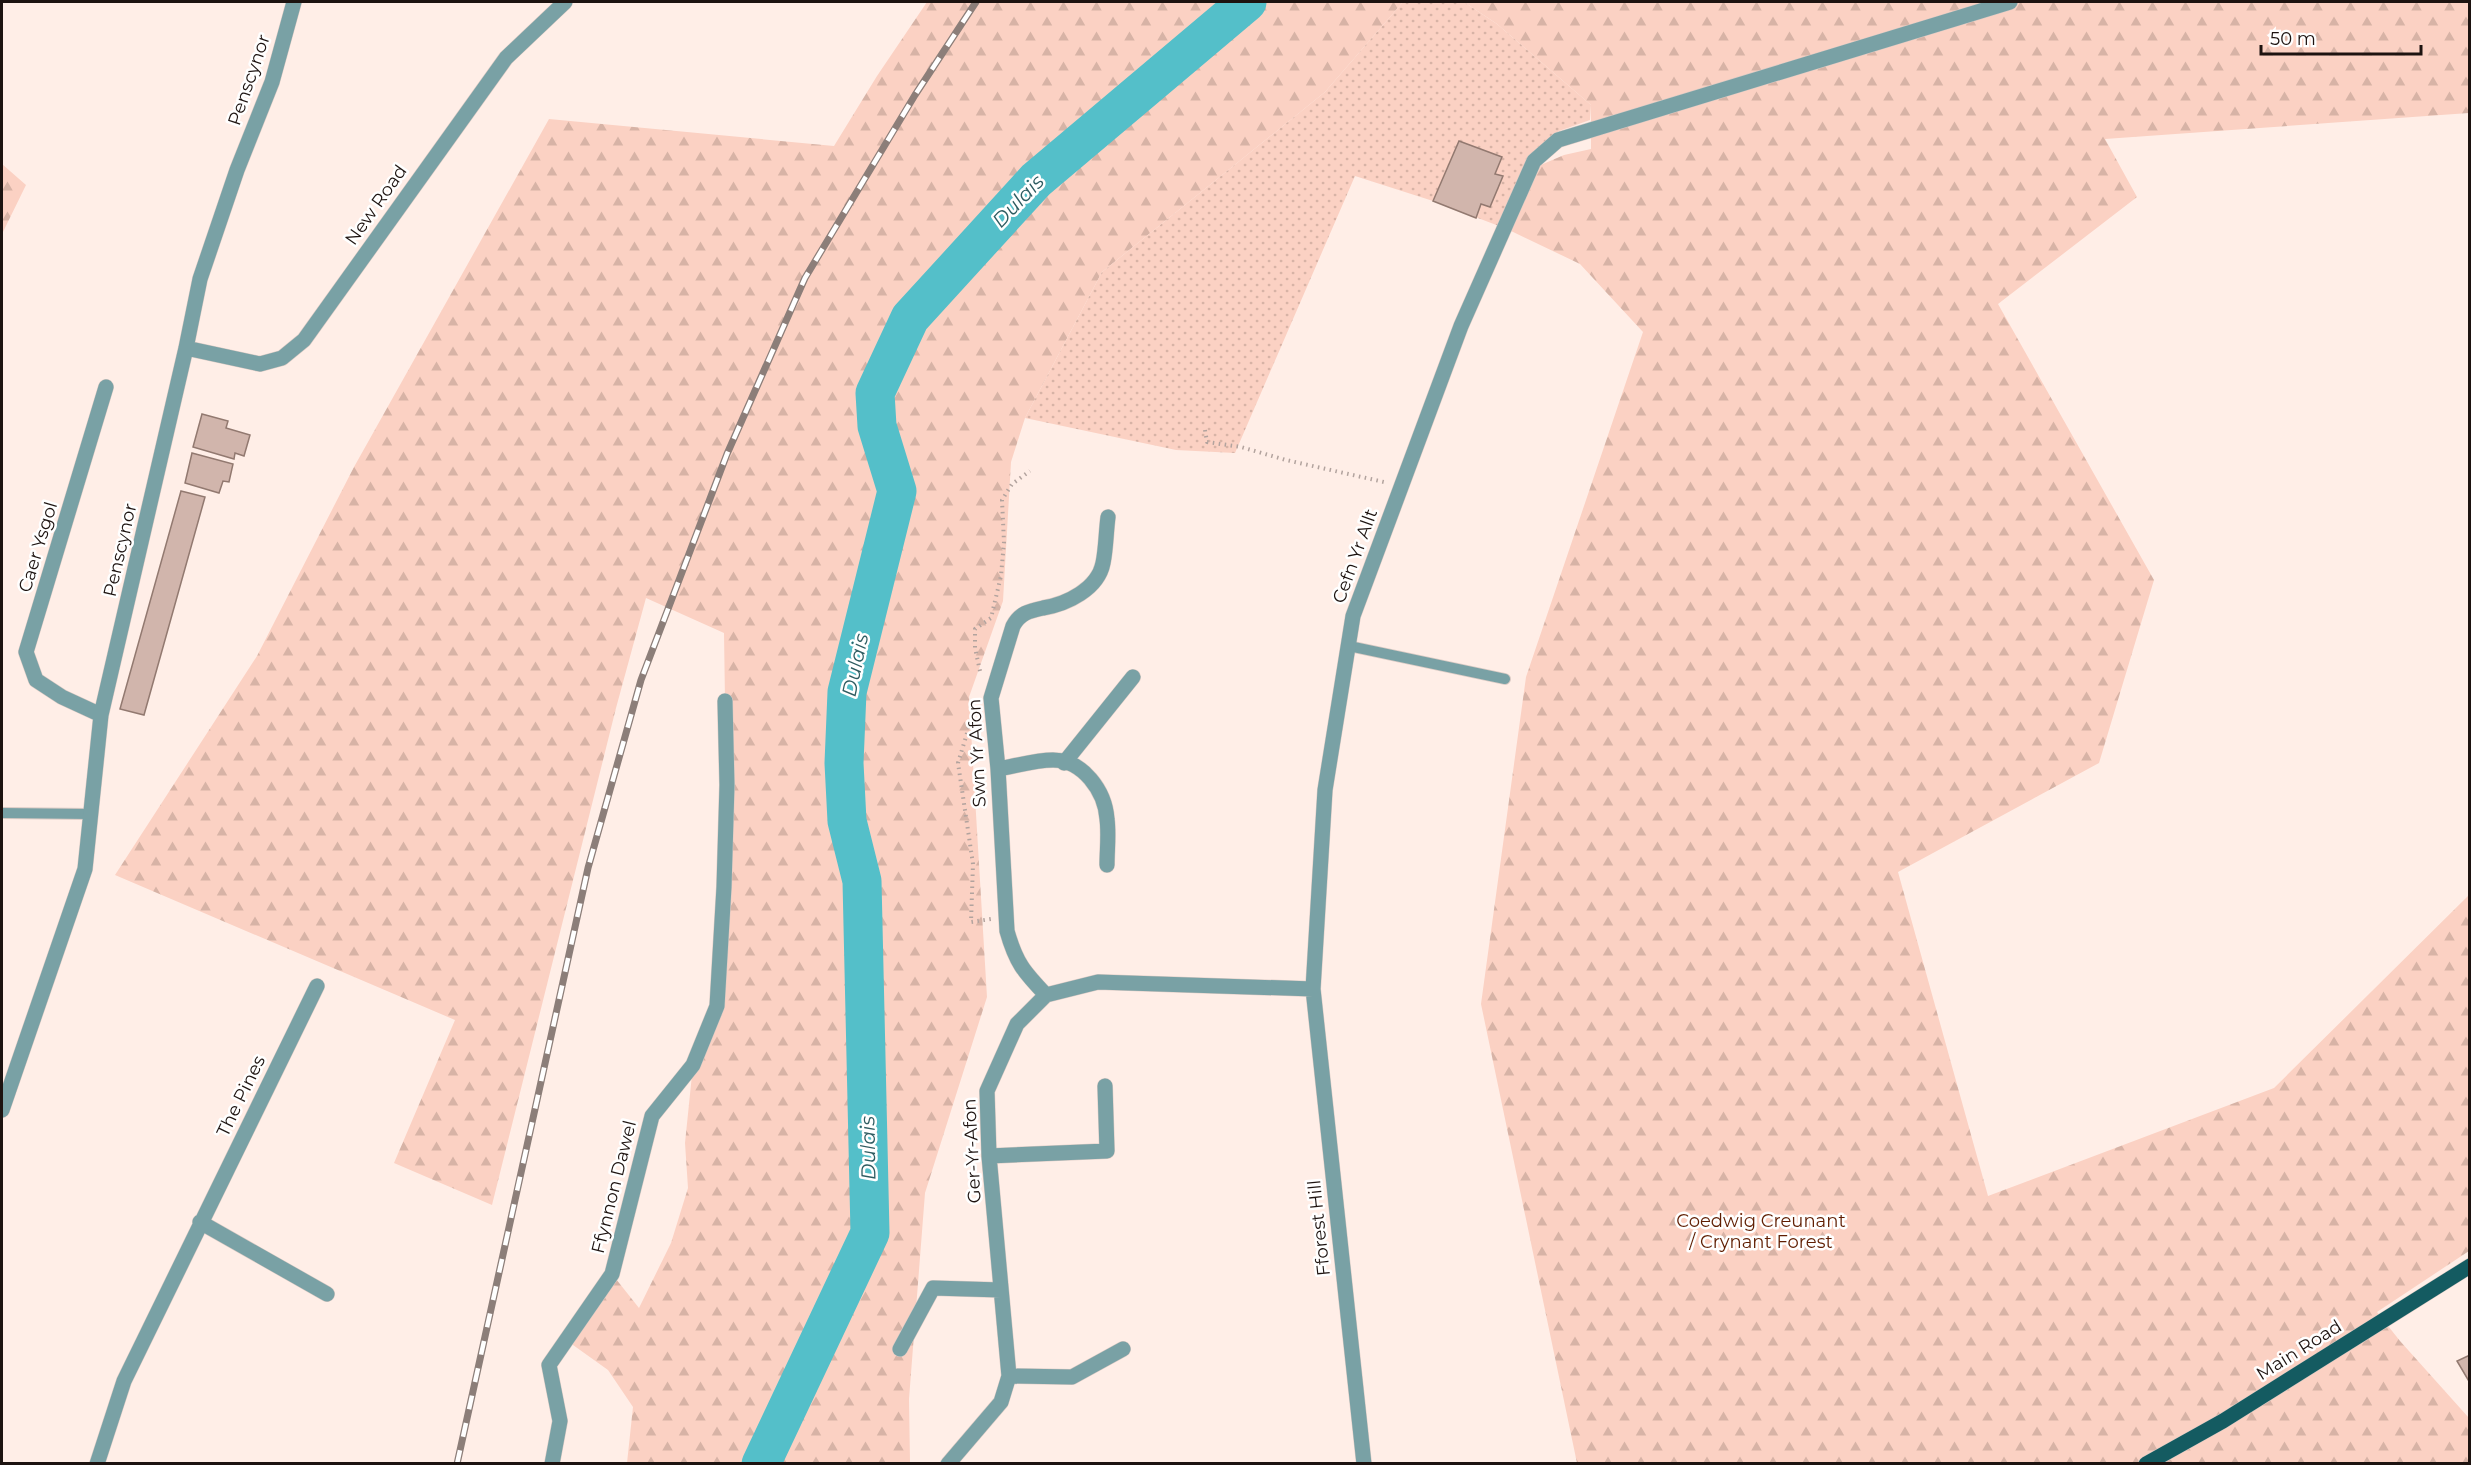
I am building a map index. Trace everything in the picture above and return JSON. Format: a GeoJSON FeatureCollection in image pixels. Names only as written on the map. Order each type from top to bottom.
{"type":"FeatureCollection","features":[{"type":"Feature","properties":{"kind":"main road","name":"Main Road"},"geometry":{"type":"LineString","coordinates":[[2146,1464],[2223,1421],[2469,1266]]}},
{"type":"Feature","properties":{"kind":"street","name":"Penscynor"},"geometry":{"type":"LineString","coordinates":[[2,1110],[85,869],[101,715],[200,279],[237,170],[272,82],[294,2]]}},
{"type":"Feature","properties":{"kind":"street","name":"New Road"},"geometry":{"type":"LineString","coordinates":[[186,348],[260,364],[282,358],[304,340],[506,58],[565,2]]}},
{"type":"Feature","properties":{"kind":"street","name":"Cefn Yr Allt"},"geometry":{"type":"LineString","coordinates":[[1313,989],[1324,790],[1353,616],[1461,326],[1534,161],[1558,140],[2010,2]]}},
{"type":"Feature","properties":{"kind":"street","name":"Caer Ysgol"},"geometry":{"type":"LineString","coordinates":[[101,715],[36,680],[26,652],[106,387]]}},
{"type":"Feature","properties":{"kind":"street","name":"Swn Yr Afon"},"geometry":{"type":"LineString","coordinates":[[1046,995],[1023,971],[1013,955],[1007,931],[998,769],[991,698],[1012,626],[1017,618],[1029,611],[1069,600],[1085,591],[1095,579],[1103,565],[1108,517]]}},
{"type":"Feature","properties":{"kind":"street"},"geometry":{"type":"LineString","coordinates":[[1064,763],[1133,677]]}},
{"type":"Feature","properties":{"kind":"street","name":"Ffynnon Dawel"},"geometry":{"type":"LineString","coordinates":[[552,1464],[560,1421],[549,1365],[612,1274],[652,1116],[693,1065],[717,1006],[728,785],[725,701]]}},
{"type":"Feature","properties":{"kind":"street"},"geometry":{"type":"LineString","coordinates":[[998,769],[1054,760],[1076,766],[1088,775],[1098,789],[1107,818],[1107,865]]}},
{"type":"Feature","properties":{"kind":"street"},"geometry":{"type":"LineString","coordinates":[[1046,995],[1098,982],[1313,989]]}},
{"type":"Feature","properties":{"kind":"street","name":"The Pines"},"geometry":{"type":"LineString","coordinates":[[97,1464],[124,1381],[317,986]]}},
{"type":"Feature","properties":{"kind":"street","name":"Fforest Hill"},"geometry":{"type":"LineString","coordinates":[[1313,989],[1364,1464]]}},
{"type":"Feature","properties":{"kind":"street","name":"Ger-Yr-Afon"},"geometry":{"type":"LineString","coordinates":[[948,1464],[1000,1402],[1009,1376],[989,1156],[987,1091],[1017,1024],[1046,995]]}},
{"type":"Feature","properties":{"kind":"street"},"geometry":{"type":"LineString","coordinates":[[989,1156],[1107,1151],[1105,1086]]}},
{"type":"Feature","properties":{"kind":"street"},"geometry":{"type":"LineString","coordinates":[[200,1222],[327,1294]]}},
{"type":"Feature","properties":{"kind":"street"},"geometry":{"type":"LineString","coordinates":[[900,1348],[933,1288],[1001,1290]]}},
{"type":"Feature","properties":{"kind":"street"},"geometry":{"type":"LineString","coordinates":[[1009,1376],[1072,1377],[1123,1348]]}},
{"type":"Feature","properties":{"kind":"lane"},"geometry":{"type":"LineString","coordinates":[[1348,646],[1504,679]]}},
{"type":"Feature","properties":{"kind":"lane"},"geometry":{"type":"LineString","coordinates":[[2,813],[90,814]]}},
{"type":"Feature","properties":{"kind":"path"},"geometry":{"type":"LineString","coordinates":[[1205,430],[1207,442],[1241,447],[1402,487]]}},
{"type":"Feature","properties":{"kind":"green space"},"geometry":{"type":"Polygon","coordinates":[[[927,2],[1403,2],[1325,92],[1102,272],[1025,418],[1011,462],[1003,601],[969,697],[987,997],[925,1193],[909,1399],[910,1462],[627,1463],[633,1407],[608,1370],[566,1340],[612,1274],[639,1308],[671,1243],[688,1188],[685,1143],[693,1065],[717,1006],[725,701],[724,633],[646,598],[616,708],[492,1205],[394,1163],[455,1020],[115,875],[257,656],[354,467],[549,119],[834,146],[877,76],[927,2]]]}},
{"type":"Feature","properties":{"kind":"green space"},"geometry":{"type":"Polygon","coordinates":[[[1403,2],[1464,2],[1497,24],[1591,105],[1590,120],[1559,131],[1528,159],[1499,226],[1433,201],[1355,176],[1235,453],[1176,450],[1025,418],[1102,272],[1325,92],[1403,2]]]}},
{"type":"Feature","properties":{"kind":"green space","name":"Coedwig Creunant / Crynant Forest"},"geometry":{"type":"Polygon","coordinates":[[[1464,2],[2469,2],[2469,113],[2105,139],[2137,197],[1998,304],[2154,580],[2099,763],[1898,872],[1988,1196],[2274,1088],[2469,895],[2469,1251],[2377,1312],[2469,1418],[2469,1463],[1577,1463],[1481,1004],[1526,677],[1643,332],[1580,264],[1509,230],[1536,167],[1564,155],[1591,149],[1591,105],[1497,24],[1464,2]]]}},
{"type":"Feature","properties":{"kind":"green space"},"geometry":{"type":"Polygon","coordinates":[[[2,164],[26,185],[2,234],[2,164]]]}},
{"type":"Feature","properties":{"kind":"building"},"geometry":{"type":"Polygon","coordinates":[[[1459,141],[1502,157],[1495,174],[1503,176],[1490,207],[1481,204],[1476,218],[1433,201],[1459,141]]]}},
{"type":"Feature","properties":{"kind":"building"},"geometry":{"type":"Polygon","coordinates":[[[202,414],[228,421],[226,428],[250,435],[244,456],[235,453],[234,459],[193,447],[202,414]]]}},
{"type":"Feature","properties":{"kind":"building"},"geometry":{"type":"Polygon","coordinates":[[[192,453],[233,464],[229,482],[223,481],[219,493],[185,483],[192,453]]]}},
{"type":"Feature","properties":{"kind":"building"},"geometry":{"type":"Polygon","coordinates":[[[181,491],[205,497],[144,715],[120,709],[181,491]]]}},
{"type":"Feature","properties":{"kind":"building"},"geometry":{"type":"Polygon","coordinates":[[[2470,1355],[2470,1383],[2457,1361],[2470,1355]]]}},
{"type":"Feature","properties":{"kind":"waterway","name":"Dulais"},"geometry":{"type":"LineString","coordinates":[[761,1464],[870,1233],[862,881],[847,821],[844,763],[847,692],[897,491],[877,426],[875,393],[910,318],[1036,180],[1247,2]]}},
{"type":"Feature","properties":{"kind":"railway"},"geometry":{"type":"LineString","coordinates":[[457,1464],[588,868],[641,680],[727,454],[805,278],[915,95],[976,2]]}}]}
